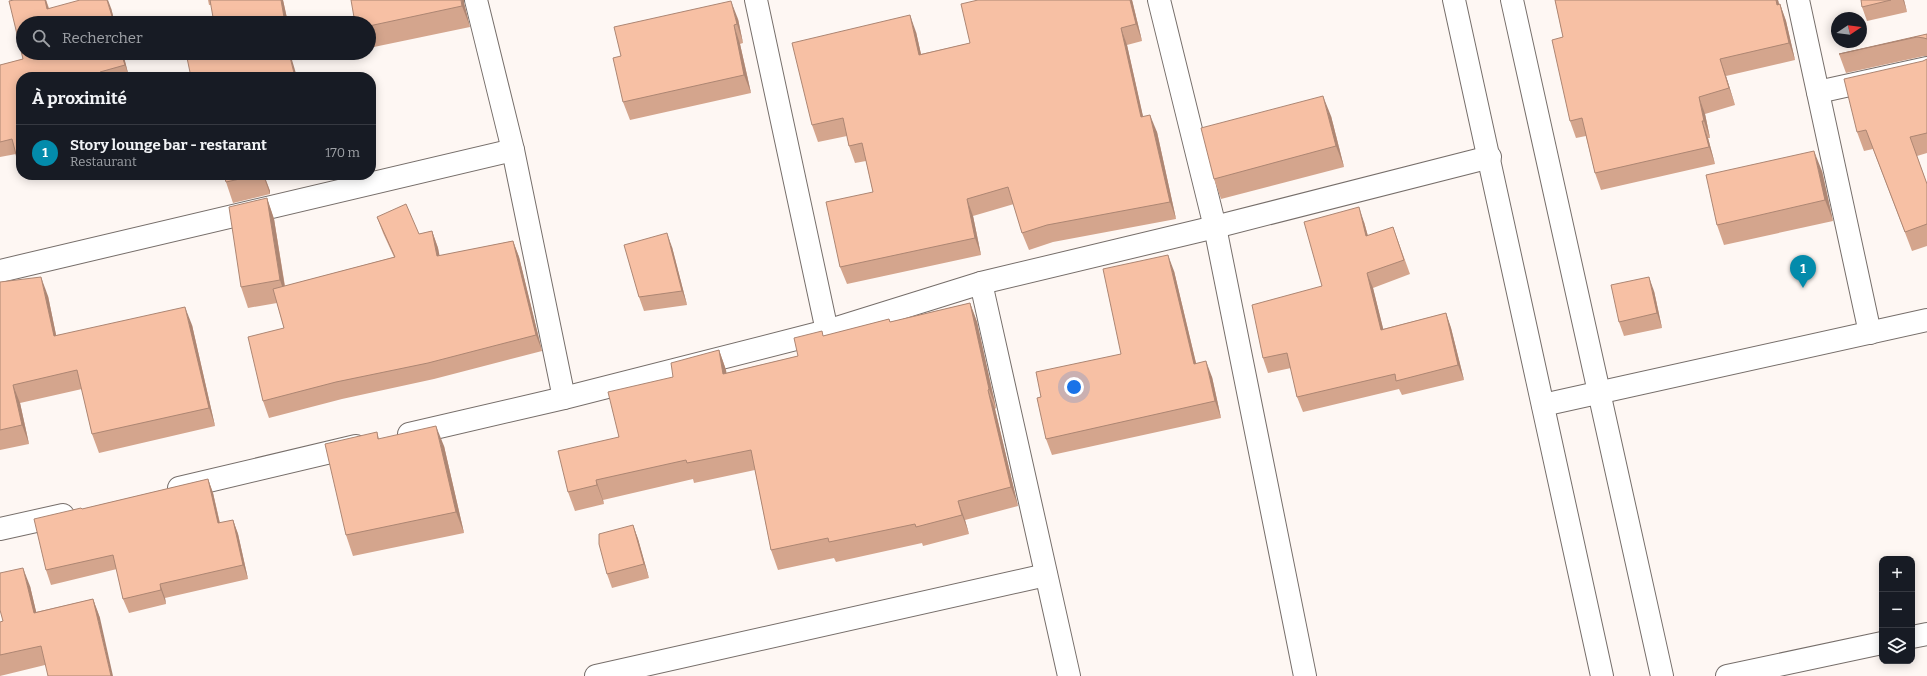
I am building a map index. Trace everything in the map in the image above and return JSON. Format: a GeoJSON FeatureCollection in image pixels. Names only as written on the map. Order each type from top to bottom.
{"type":"FeatureCollection","features":[{"type":"Feature","properties":{"kind":"street"},"geometry":{"type":"LineString","coordinates":[[476,0],[513,150],[564,398]]}},
{"type":"Feature","properties":{"kind":"street"},"geometry":{"type":"LineString","coordinates":[[756,0],[827,331]]}},
{"type":"Feature","properties":{"kind":"street"},"geometry":{"type":"LineString","coordinates":[[1159,0],[1215,227],[1305,676]]}},
{"type":"Feature","properties":{"kind":"street"},"geometry":{"type":"LineString","coordinates":[[1454,0],[1490,157],[1542,405],[1602,676]]}},
{"type":"Feature","properties":{"kind":"street"},"geometry":{"type":"LineString","coordinates":[[1512,0],[1662,676]]}},
{"type":"Feature","properties":{"kind":"street"},"geometry":{"type":"LineString","coordinates":[[1798,0],[1870,333]]}},
{"type":"Feature","properties":{"kind":"street"},"geometry":{"type":"LineString","coordinates":[[1818,92],[1927,68]]}},
{"type":"Feature","properties":{"kind":"street"},"geometry":{"type":"LineString","coordinates":[[0,271],[513,150]]}},
{"type":"Feature","properties":{"kind":"street"},"geometry":{"type":"LineString","coordinates":[[162,492],[564,398],[827,331],[981,282],[1215,227],[1490,157]]}},
{"type":"Feature","properties":{"kind":"street"},"geometry":{"type":"LineString","coordinates":[[981,282],[1069,676]]}},
{"type":"Feature","properties":{"kind":"street"},"geometry":{"type":"LineString","coordinates":[[1542,405],[1927,320]]}},
{"type":"Feature","properties":{"kind":"street"},"geometry":{"type":"LineString","coordinates":[[0,529],[85,510]]}},
{"type":"Feature","properties":{"kind":"street"},"geometry":{"type":"LineString","coordinates":[[596,676],[1046,575]]}},
{"type":"Feature","properties":{"kind":"street"},"geometry":{"type":"LineString","coordinates":[[1915,636],[1927,634]]}},
{"type":"Feature","properties":{"kind":"street"},"geometry":{"type":"LineString","coordinates":[[1727,676],[1879,644]]}},
{"type":"Feature","properties":{"kind":"building"},"geometry":{"type":"Polygon","coordinates":[[[45,0],[47,9],[80,0],[107,0],[112,16],[16,16],[16,30],[9,1],[45,0]]]}},
{"type":"Feature","properties":{"kind":"building"},"geometry":{"type":"Polygon","coordinates":[[[210,0],[281,0],[284,16],[213,16],[210,0]]]}},
{"type":"Feature","properties":{"kind":"building"},"geometry":{"type":"Polygon","coordinates":[[[351,0],[461,0],[462,6],[376,24],[376,16],[354,16],[351,0]]]}},
{"type":"Feature","properties":{"kind":"building"},"geometry":{"type":"Polygon","coordinates":[[[978,0],[1130,0],[1136,24],[1121,28],[1141,117],[1150,115],[1170,202],[1047,225],[1022,233],[1008,187],[967,199],[975,238],[840,267],[826,202],[873,192],[862,143],[849,146],[843,118],[812,125],[792,43],[910,15],[919,55],[970,43],[961,4],[978,0]]]}},
{"type":"Feature","properties":{"kind":"building"},"geometry":{"type":"Polygon","coordinates":[[[1555,0],[1776,0],[1777,5],[1780,4],[1789,43],[1720,59],[1729,88],[1699,97],[1704,121],[1702,121],[1709,147],[1595,173],[1582,118],[1570,121],[1552,40],[1563,37],[1555,0]]]}},
{"type":"Feature","properties":{"kind":"building"},"geometry":{"type":"Polygon","coordinates":[[[1861,0],[1891,0],[1862,7],[1861,0]]]}},
{"type":"Feature","properties":{"kind":"building"},"geometry":{"type":"Polygon","coordinates":[[[731,1],[737,24],[734,25],[744,75],[623,102],[613,58],[621,56],[614,27],[731,1]]]}},
{"type":"Feature","properties":{"kind":"building"},"geometry":{"type":"Polygon","coordinates":[[[1927,34],[1927,39],[1917,37],[1867,48],[1927,34]]]}},
{"type":"Feature","properties":{"kind":"building"},"geometry":{"type":"Polygon","coordinates":[[[1927,59],[1927,133],[1910,137],[1927,184],[1927,224],[1905,232],[1866,130],[1857,132],[1844,79],[1927,59]]]}},
{"type":"Feature","properties":{"kind":"building"},"geometry":{"type":"Polygon","coordinates":[[[19,60],[123,60],[125,65],[100,72],[16,72],[16,154],[12,139],[0,142],[0,65],[19,60]]]}},
{"type":"Feature","properties":{"kind":"building"},"geometry":{"type":"Polygon","coordinates":[[[187,60],[291,60],[294,72],[190,72],[187,60]]]}},
{"type":"Feature","properties":{"kind":"building"},"geometry":{"type":"Polygon","coordinates":[[[1323,96],[1336,146],[1214,179],[1201,128],[1323,96]]]}},
{"type":"Feature","properties":{"kind":"building"},"geometry":{"type":"Polygon","coordinates":[[[1814,151],[1825,200],[1717,225],[1706,175],[1814,151]]]}},
{"type":"Feature","properties":{"kind":"building"},"geometry":{"type":"Polygon","coordinates":[[[267,198],[280,280],[241,287],[229,207],[267,198]]]}},
{"type":"Feature","properties":{"kind":"building"},"geometry":{"type":"Polygon","coordinates":[[[406,204],[419,234],[432,231],[437,256],[513,241],[536,335],[428,363],[336,382],[263,401],[248,337],[284,328],[273,289],[395,257],[377,217],[406,204]]]}},
{"type":"Feature","properties":{"kind":"building"},"geometry":{"type":"Polygon","coordinates":[[[1359,207],[1366,236],[1393,227],[1404,260],[1367,273],[1381,330],[1446,313],[1458,365],[1396,381],[1395,374],[1297,397],[1287,353],[1263,358],[1252,305],[1322,286],[1304,222],[1359,207]]]}},
{"type":"Feature","properties":{"kind":"building"},"geometry":{"type":"Polygon","coordinates":[[[667,233],[682,291],[639,297],[624,245],[667,233]]]}},
{"type":"Feature","properties":{"kind":"building"},"geometry":{"type":"Polygon","coordinates":[[[1168,255],[1194,364],[1206,361],[1215,401],[1046,439],[1037,398],[1041,397],[1036,372],[1121,354],[1103,269],[1168,255]]]}},
{"type":"Feature","properties":{"kind":"building"},"geometry":{"type":"Polygon","coordinates":[[[41,277],[54,336],[185,307],[209,408],[92,434],[77,370],[13,385],[22,425],[0,430],[0,282],[41,277]]]}},
{"type":"Feature","properties":{"kind":"building"},"geometry":{"type":"Polygon","coordinates":[[[1649,277],[1657,313],[1619,322],[1611,285],[1649,277]]]}},
{"type":"Feature","properties":{"kind":"building"},"geometry":{"type":"Polygon","coordinates":[[[970,303],[988,390],[1011,487],[958,501],[962,515],[916,527],[915,524],[829,542],[828,538],[771,550],[751,450],[687,463],[686,460],[596,480],[597,485],[568,492],[558,451],[619,437],[608,392],[673,377],[671,363],[719,350],[723,374],[798,356],[794,338],[822,331],[823,336],[889,319],[890,322],[970,303]]]}},
{"type":"Feature","properties":{"kind":"building"},"geometry":{"type":"Polygon","coordinates":[[[436,426],[456,512],[346,535],[325,444],[377,432],[378,439],[436,426]]]}},
{"type":"Feature","properties":{"kind":"building"},"geometry":{"type":"Polygon","coordinates":[[[208,479],[218,523],[233,520],[243,565],[160,584],[161,590],[123,599],[113,555],[46,570],[34,519],[208,479]]]}},
{"type":"Feature","properties":{"kind":"building"},"geometry":{"type":"Polygon","coordinates":[[[633,525],[644,564],[607,574],[599,544],[599,534],[633,525]]]}},
{"type":"Feature","properties":{"kind":"building"},"geometry":{"type":"Polygon","coordinates":[[[23,568],[34,613],[93,599],[111,676],[48,676],[41,646],[0,655],[0,622],[3,621],[0,610],[0,573],[23,568]]]}},
{"type":"Feature","properties":{"kind":"place","name":"Story lounge bar - restarant"},"geometry":{"type":"Point","coordinates":[1803,288]}}]}
